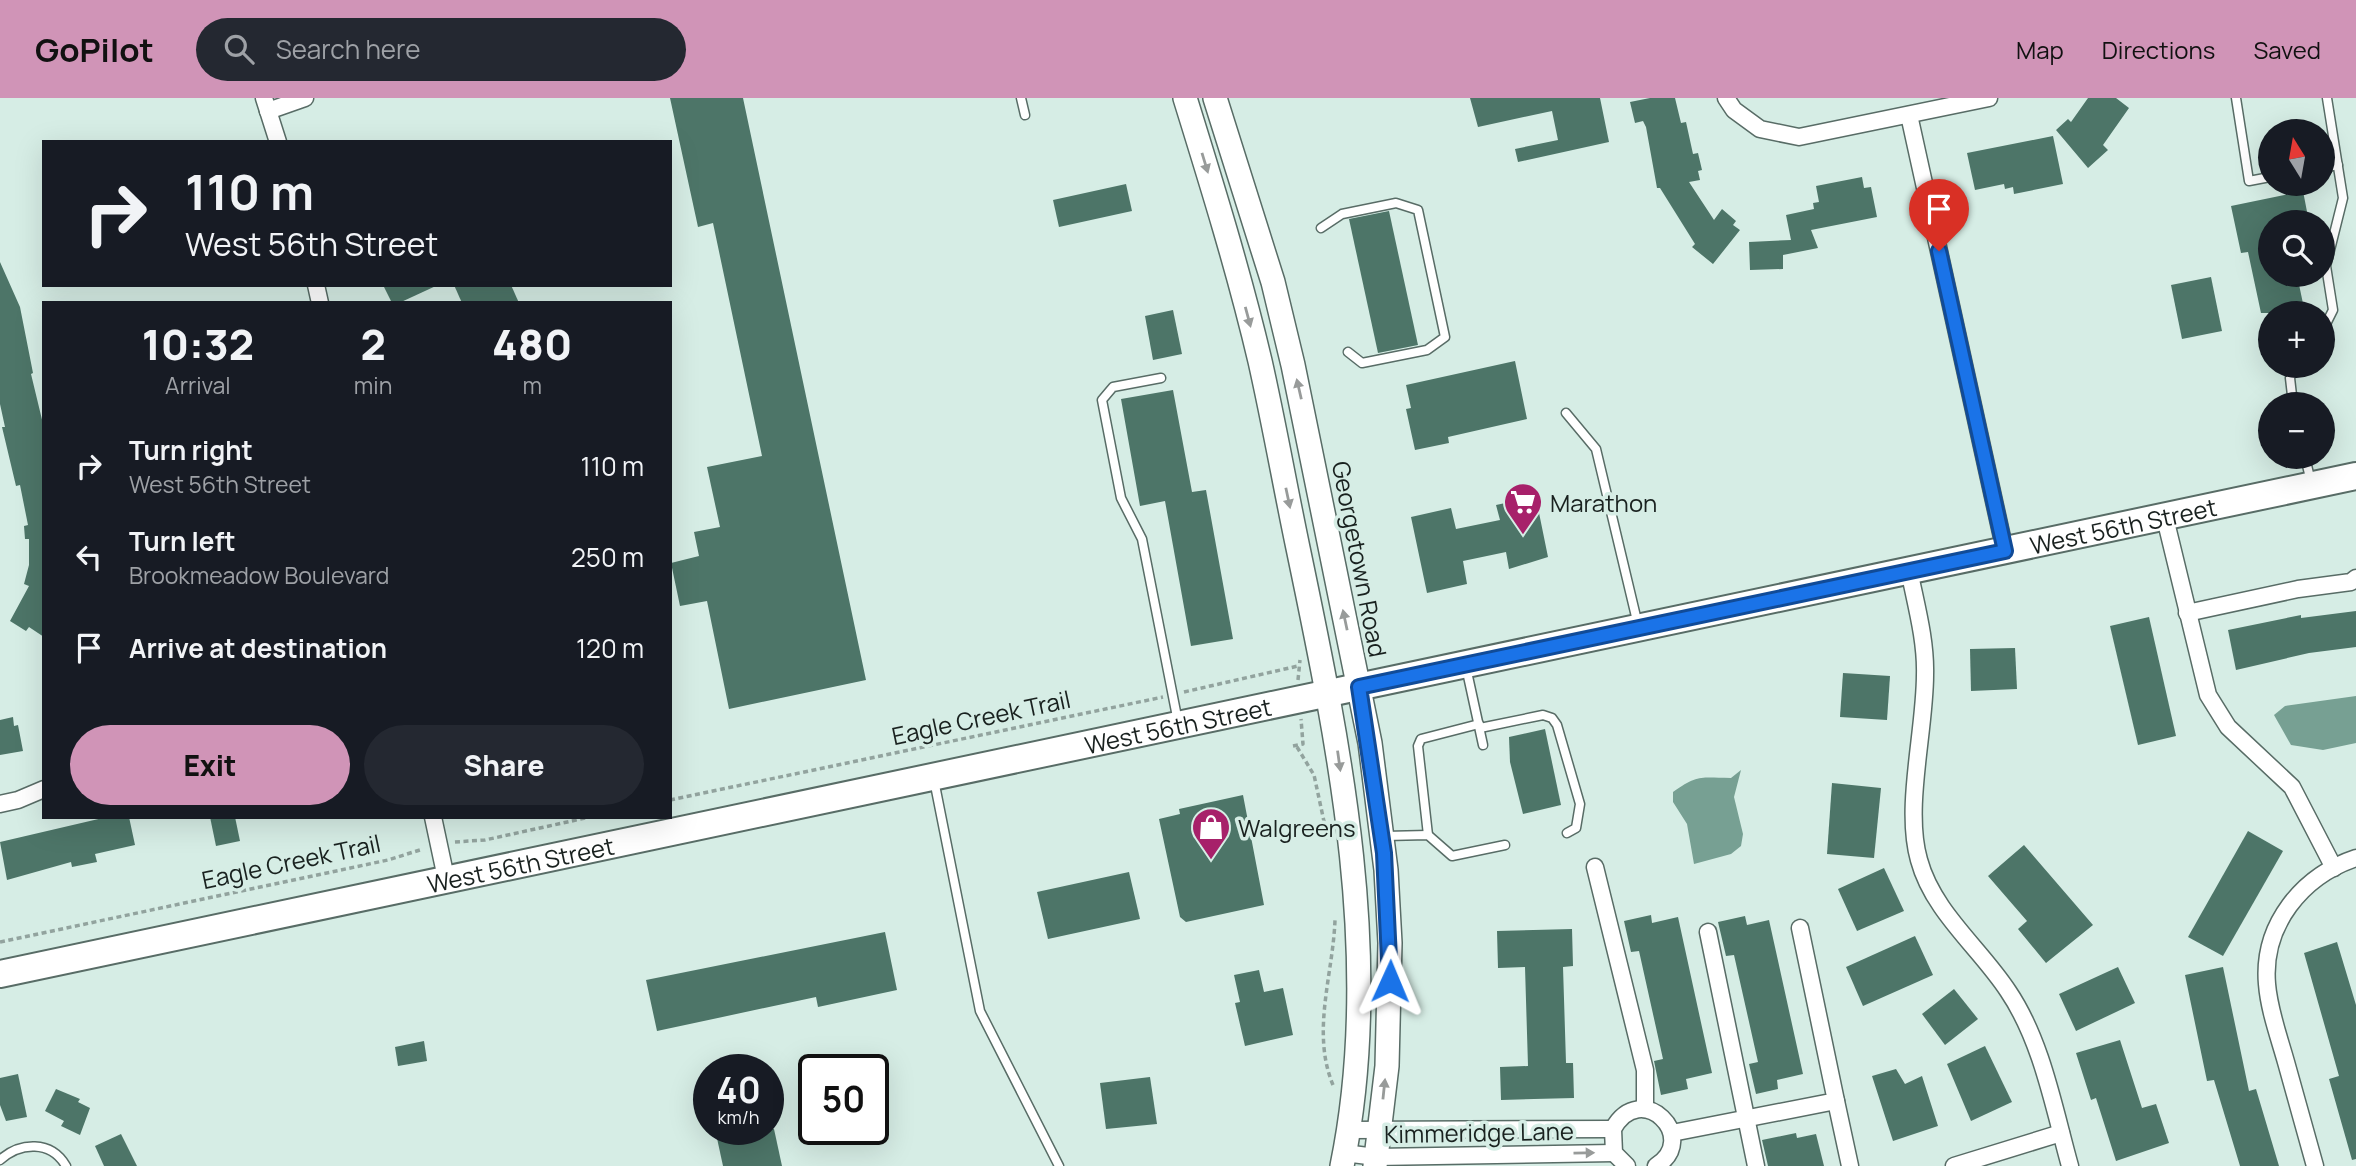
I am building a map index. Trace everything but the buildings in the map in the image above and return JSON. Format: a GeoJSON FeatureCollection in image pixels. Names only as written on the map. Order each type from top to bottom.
{"type":"FeatureCollection","features":[{"type":"Feature","properties":{"kind":"main road"},"geometry":{"type":"LineString","coordinates":[[1185,98],[1221,213],[1260,361],[1327,694],[1350,843],[1356,908],[1357,1038],[1343,1160]]}},
{"type":"Feature","properties":{"kind":"main road","name":"Georgetown Road"},"geometry":{"type":"LineString","coordinates":[[1215,98],[1272,282],[1291,357],[1359,687],[1382,836],[1390,943],[1390,988],[1387,1066],[1376,1161]]}},
{"type":"Feature","properties":{"kind":"main road","name":"West 56th Street"},"geometry":{"type":"LineString","coordinates":[[0,974],[2356,476]]}},
{"type":"Feature","properties":{"kind":"street"},"geometry":{"type":"LineString","coordinates":[[277,140],[266,104],[305,98]]}},
{"type":"Feature","properties":{"kind":"street"},"geometry":{"type":"LineString","coordinates":[[1726,98],[1749,123],[1766,132],[1799,137],[1989,98]]}},
{"type":"Feature","properties":{"kind":"street"},"geometry":{"type":"LineString","coordinates":[[1909,115],[2005,551]]}},
{"type":"Feature","properties":{"kind":"street"},"geometry":{"type":"LineString","coordinates":[[2165,517],[2202,678],[2214,707],[2228,727],[2292,787],[2333,867]]}},
{"type":"Feature","properties":{"kind":"street"},"geometry":{"type":"LineString","coordinates":[[1909,570],[1925,663],[1914,826],[1919,860],[1940,903],[1993,970],[2018,1008],[2036,1050],[2070,1166]]}},
{"type":"Feature","properties":{"kind":"street"},"geometry":{"type":"LineString","coordinates":[[2187,613],[2350,582],[2356,578]]}},
{"type":"Feature","properties":{"kind":"street"},"geometry":{"type":"LineString","coordinates":[[0,804],[42,790]]}},
{"type":"Feature","properties":{"kind":"street"},"geometry":{"type":"LineString","coordinates":[[433,819],[446,878]]}},
{"type":"Feature","properties":{"kind":"street"},"geometry":{"type":"LineString","coordinates":[[2315,1166],[2270,1004],[2267,966],[2272,941],[2283,913],[2312,881],[2333,867],[2356,858]]}},
{"type":"Feature","properties":{"kind":"street"},"geometry":{"type":"LineString","coordinates":[[1595,867],[1645,1070],[1645,1109]]}},
{"type":"Feature","properties":{"kind":"street"},"geometry":{"type":"LineString","coordinates":[[1800,928],[1850,1166]]}},
{"type":"Feature","properties":{"kind":"street"},"geometry":{"type":"LineString","coordinates":[[1708,932],[1756,1166]]}},
{"type":"Feature","properties":{"kind":"street"},"geometry":{"type":"LineString","coordinates":[[1672,1133],[1836,1101]]}},
{"type":"Feature","properties":{"kind":"street"},"geometry":{"type":"LineString","coordinates":[[1627,1166],[1614,1153],[1613,1129],[1625,1114],[1645,1109],[1663,1117],[1672,1133],[1669,1154],[1657,1166]]}},
{"type":"Feature","properties":{"kind":"street","name":"Kimmeridge Lane"},"geometry":{"type":"LineString","coordinates":[[1348,1130],[1380,1132],[1613,1129]]}},
{"type":"Feature","properties":{"kind":"street"},"geometry":{"type":"LineString","coordinates":[[1954,1166],[2061,1133]]}},
{"type":"Feature","properties":{"kind":"street","name":"Kimmeridge Lane"},"geometry":{"type":"LineString","coordinates":[[1343,1160],[1614,1153]]}},
{"type":"Feature","properties":{"kind":"lane"},"geometry":{"type":"LineString","coordinates":[[1021,98],[1025,116]]}},
{"type":"Feature","properties":{"kind":"lane"},"geometry":{"type":"LineString","coordinates":[[2236,98],[2249,181],[2258,179]]}},
{"type":"Feature","properties":{"kind":"lane"},"geometry":{"type":"LineString","coordinates":[[2327,98],[2343,198],[2326,266],[2332,301]]}},
{"type":"Feature","properties":{"kind":"lane"},"geometry":{"type":"LineString","coordinates":[[1321,228],[1342,214],[1395,203],[1418,210],[1445,337],[1427,350],[1362,363],[1348,352]]}},
{"type":"Feature","properties":{"kind":"lane"},"geometry":{"type":"LineString","coordinates":[[1161,378],[1113,387],[1102,400],[1121,498],[1142,539],[1178,725]]}},
{"type":"Feature","properties":{"kind":"lane"},"geometry":{"type":"LineString","coordinates":[[1566,413],[1596,449],[1639,627]]}},
{"type":"Feature","properties":{"kind":"lane"},"geometry":{"type":"LineString","coordinates":[[2308,469],[2312,485]]}},
{"type":"Feature","properties":{"kind":"lane"},"geometry":{"type":"LineString","coordinates":[[1466,664],[1483,745]]}},
{"type":"Feature","properties":{"kind":"lane"},"geometry":{"type":"LineString","coordinates":[[1505,845],[1452,856],[1428,835],[1418,746],[1421,738],[1543,715],[1552,718],[1557,725],[1580,804],[1576,828],[1567,833]]}},
{"type":"Feature","properties":{"kind":"lane"},"geometry":{"type":"LineString","coordinates":[[933,777],[979,1011],[1059,1166]]}},
{"type":"Feature","properties":{"kind":"lane"},"geometry":{"type":"LineString","coordinates":[[1382,836],[1428,835]]}},
{"type":"Feature","properties":{"kind":"lane"},"geometry":{"type":"LineString","coordinates":[[0,1160],[17,1148],[37,1146],[53,1152],[66,1166]]}},
{"type":"Feature","properties":{"kind":"path","name":"Eagle Creek Trail"},"geometry":{"type":"LineString","coordinates":[[672,800],[1173,695],[1298,666]]}},
{"type":"Feature","properties":{"kind":"path"},"geometry":{"type":"LineString","coordinates":[[1303,744],[1295,746],[1314,775],[1329,847]]}},
{"type":"Feature","properties":{"kind":"path","name":"Eagle Creek Trail"},"geometry":{"type":"LineString","coordinates":[[0,943],[388,860],[402,854],[470,839],[485,840],[581,819]]}},
{"type":"Feature","properties":{"kind":"path"},"geometry":{"type":"LineString","coordinates":[[1332,1095],[1333,1084],[1325,1068],[1323,1052],[1326,988],[1335,917]]}},
{"type":"Feature","properties":{"kind":"shaded area"},"geometry":{"type":"Polygon","coordinates":[[[2356,696],[2356,743],[2323,750],[2291,745],[2274,715],[2285,706],[2356,696]]]}},
{"type":"Feature","properties":{"kind":"shaded area"},"geometry":{"type":"Polygon","coordinates":[[[1741,770],[1734,797],[1743,834],[1741,846],[1731,854],[1694,864],[1687,824],[1673,802],[1673,792],[1695,780],[1731,778],[1741,770]]]}},
{"type":"Feature","properties":{"kind":"place","name":"Marathon"},"geometry":{"type":"Point","coordinates":[1523,536]}},
{"type":"Feature","properties":{"kind":"place","name":"Walgreens"},"geometry":{"type":"Point","coordinates":[1211,861]}},
{"type":"Feature","properties":{"kind":"route"},"geometry":{"type":"LineString","coordinates":[[1390,981],[1386,870],[1370,743],[1359,687],[2005,551],[1939,251]]}}]}
